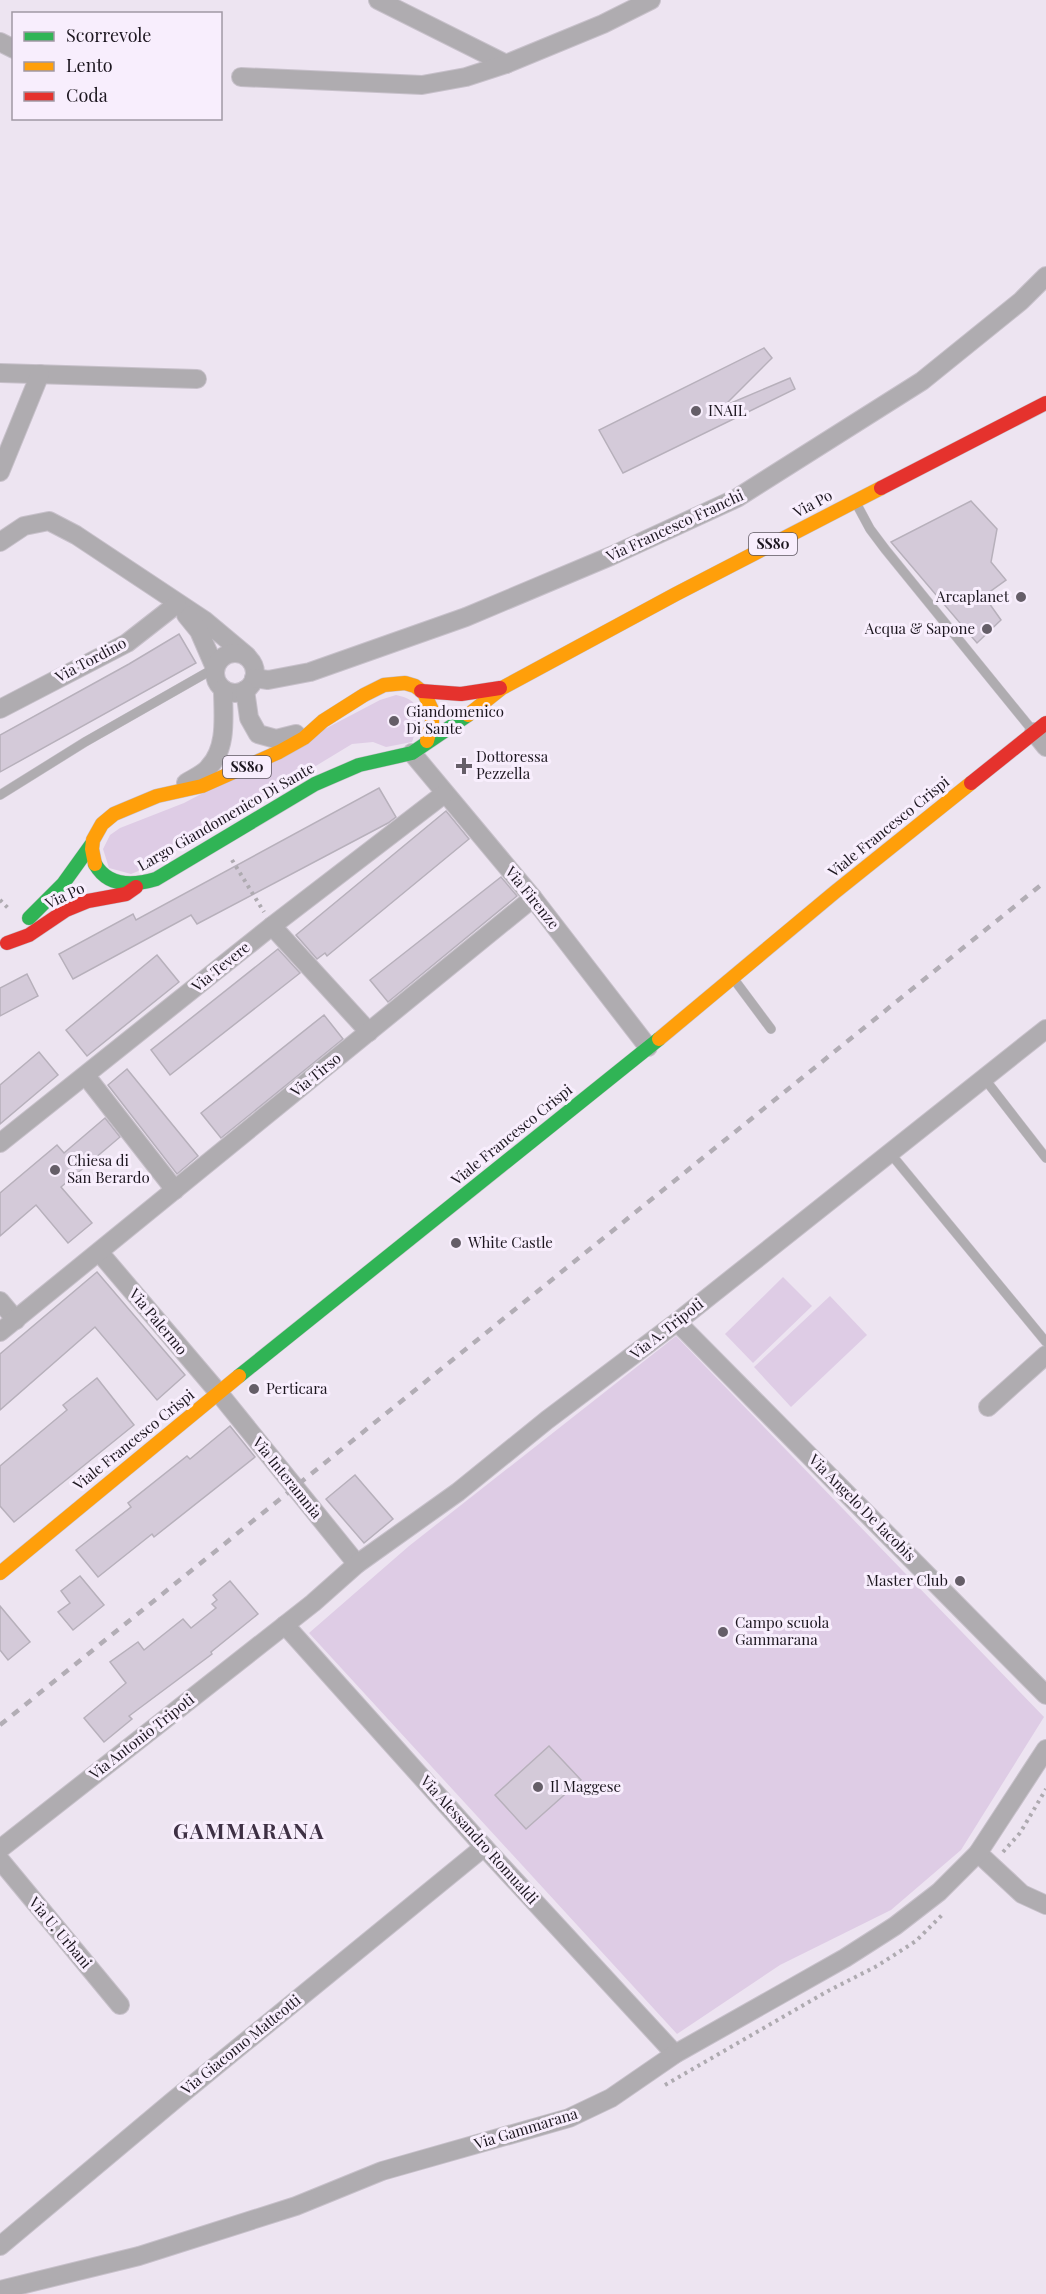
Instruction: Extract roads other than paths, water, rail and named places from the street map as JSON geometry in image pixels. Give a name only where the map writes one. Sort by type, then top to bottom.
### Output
[{"type":"main road","name":"Via Po","points":[[428,741],[470,714],[502,688],[855,501],[1046,403]]},
{"type":"main road","name":"Largo Giandomenico Di Sante","points":[[421,691],[402,683],[383,685],[315,727],[302,740],[244,768],[190,790],[173,791],[119,811],[99,827],[91,845],[96,868],[109,880],[119,882],[140,885],[156,879],[315,784],[359,765],[412,753],[428,741]]},
{"type":"main road","name":"Via Po","points":[[421,691],[459,696],[502,688]]},
{"type":"main road","points":[[421,691],[428,698],[433,716],[428,741]]},
{"type":"main road","name":"Viale Francesco Crispi","points":[[0,1573],[218,1392],[648,1047],[835,892],[1040,727]]},
{"type":"main road","name":"Via Po","points":[[3,945],[22,924],[53,898],[82,862],[91,845]]},
{"type":"main road","name":"Via Po","points":[[3,945],[29,935],[66,910],[88,901],[126,894],[140,885]]},
{"type":"street","points":[[378,0],[506,64]]},
{"type":"street","points":[[242,77],[422,85],[466,76],[506,64],[603,24],[651,0]]},
{"type":"street","name":"Via Francesco Franchi","points":[[250,684],[310,672],[466,617],[611,556],[737,498],[922,381],[1021,301],[1046,276]]},
{"type":"street","points":[[0,373],[197,379]]},
{"type":"street","points":[[0,471],[40,374]]},
{"type":"street","points":[[0,542],[24,526],[49,521],[76,536],[204,620],[247,656],[254,665],[250,684],[249,718],[258,734],[276,739],[315,727]]},
{"type":"street","points":[[177,604],[199,631],[215,668]]},
{"type":"street","name":"Via Tordino","points":[[0,709],[127,643],[177,604]]},
{"type":"street","points":[[247,656],[234,652],[217,662],[215,680],[222,689],[234,693],[250,684]]},
{"type":"street","points":[[173,791],[209,767],[219,750],[222,733],[222,689]]},
{"type":"street","points":[[1040,727],[1046,747]]},
{"type":"street","name":"Via Firenze","points":[[412,753],[533,898],[648,1047]]},
{"type":"street","name":"Via Tevere","points":[[0,1143],[272,926],[444,794]]},
{"type":"street","name":"Via Tirso","points":[[0,1332],[533,898]]},
{"type":"street","points":[[272,926],[369,1032]]},
{"type":"street","name":"Via A. Tripoti","points":[[285,1625],[357,1564],[458,1491],[547,1420],[677,1322],[1046,1029]]},
{"type":"street","points":[[86,1076],[175,1190]]},
{"type":"street","name":"Via Palermo","points":[[99,1252],[218,1392]]},
{"type":"street","points":[[0,1301],[16,1320]]},
{"type":"street","name":"Via Angelo De Iacobis","points":[[677,1322],[1046,1695]]},
{"type":"street","points":[[987,1407],[1046,1355]]},
{"type":"street","name":"Via Interamnia","points":[[218,1392],[357,1564]]},
{"type":"street","name":"Via Alessandro Romualdi","points":[[285,1625],[484,1847],[675,2054]]},
{"type":"street","name":"Via Antonio Tripoti","points":[[0,1849],[285,1625]]},
{"type":"street","name":"Via Gammarana","points":[[0,2290],[139,2256],[296,2206],[382,2171],[568,2118],[611,2098],[675,2054],[845,1958],[896,1926],[985,1859],[1046,1749]]},
{"type":"street","name":"Via Giacomo Matteotti","points":[[0,2246],[173,2101],[484,1847]]},
{"type":"street","points":[[985,1859],[1022,1894],[1046,1905]]},
{"type":"street","name":"Via U. Urbani","points":[[0,1860],[120,2005]]},
{"type":"lane","points":[[855,501],[870,529],[885,549],[1040,727]]},
{"type":"lane","points":[[0,795],[85,742],[215,668]]},
{"type":"lane","points":[[732,978],[771,1029]]},
{"type":"lane","points":[[984,1078],[1046,1158]]},
{"type":"lane","points":[[890,1153],[1046,1342]]},
{"type":"railway","points":[[0,1725],[1046,881]]},
{"type":"place","name":"INAIL","points":[[696,411]]},
{"type":"place","name":"Arcaplanet","points":[[1021,597]]},
{"type":"place","name":"Acqua & Sapone","points":[[987,629]]},
{"type":"place","name":"Giandomenico Di Sante","points":[[394,721]]},
{"type":"place","name":"Dottoressa Pezzella","points":[[464,766]]},
{"type":"place","name":"Chiesa di San Berardo","points":[[55,1170]]},
{"type":"place","name":"White Castle","points":[[456,1243]]},
{"type":"place","name":"Perticara","points":[[254,1389]]},
{"type":"place","name":"Master Club","points":[[960,1581]]},
{"type":"place","name":"Campo scuola Gammarana","points":[[723,1632]]},
{"type":"place","name":"Il Maggese","points":[[538,1787]]},
{"type":"district","name":"GAMMARANA","points":[[249,1832]]}]
